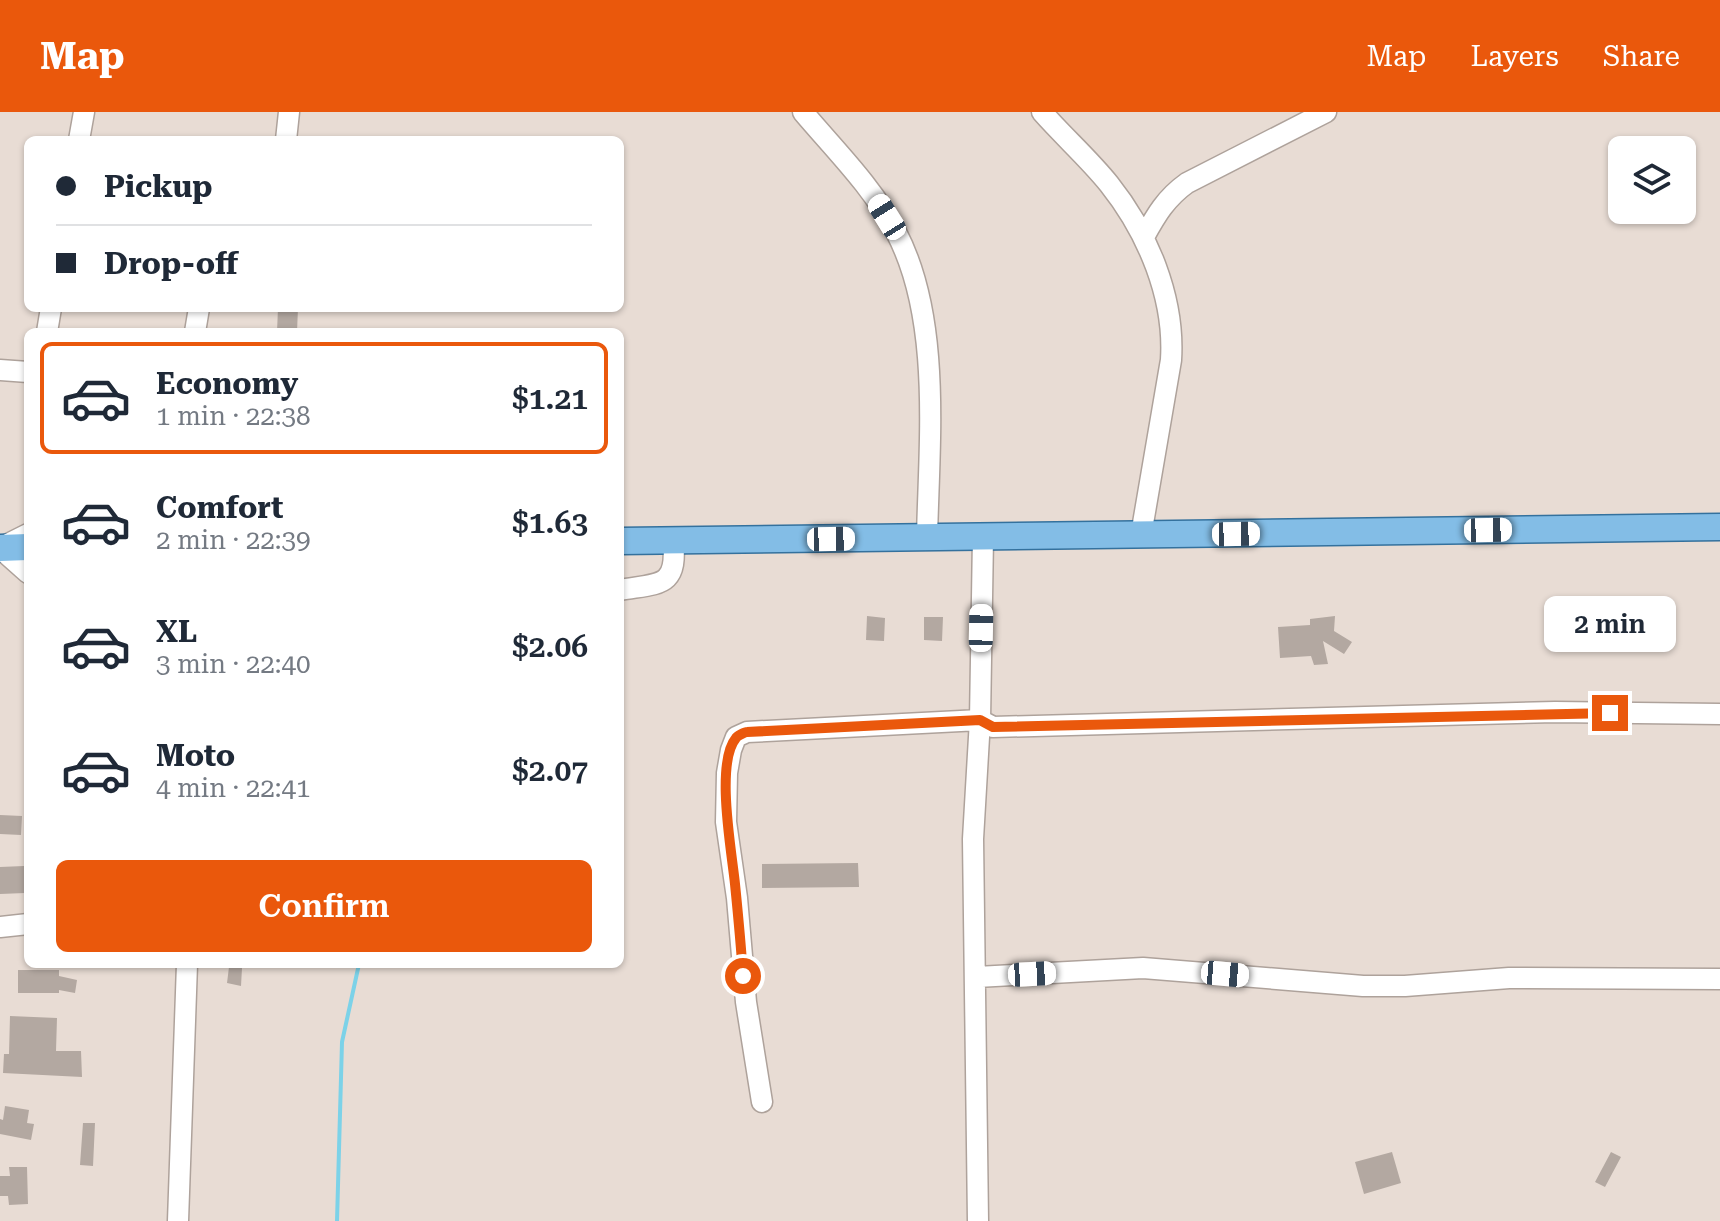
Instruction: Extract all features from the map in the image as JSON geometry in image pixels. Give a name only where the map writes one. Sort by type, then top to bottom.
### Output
[{"type":"main road","points":[[624,541],[1720,527]]},
{"type":"main road","points":[[0,548],[24,547]]},
{"type":"street","points":[[80,136],[84,112]]},
{"type":"street","points":[[286,136],[289,112]]},
{"type":"street","points":[[803,112],[878,202],[912,267],[919,292],[932,404],[927,538]]},
{"type":"street","points":[[1042,112],[1110,185],[1144,237],[1167,304],[1173,334],[1171,360],[1141,535]]},
{"type":"street","points":[[1144,237],[1171,194],[1187,183],[1326,112]]},
{"type":"street","points":[[0,370],[24,372]]},
{"type":"street","points":[[24,536],[0,548],[24,569]]},
{"type":"street","points":[[978,1221],[973,839],[980,720],[983,537]]},
{"type":"street","points":[[624,589],[667,579],[673,572],[673,540]]},
{"type":"street","points":[[762,1102],[746,1002],[726,822],[731,750],[736,737],[747,732],[980,720],[993,727],[1555,712],[1720,714]]},
{"type":"street","points":[[0,927],[24,924]]},
{"type":"street","points":[[178,1221],[187,968]]},
{"type":"street","points":[[977,977],[1143,968],[1363,986],[1509,978],[1720,979]]},
{"type":"building","points":[[278,312],[298,312],[297,328],[277,328]]},
{"type":"building","points":[[867,616],[885,618],[884,641],[866,640]]},
{"type":"building","points":[[1335,616],[1334,631],[1352,642],[1344,654],[1323,641],[1328,664],[1314,665],[1311,656],[1280,658],[1278,627],[1310,625],[1310,619]]},
{"type":"building","points":[[924,617],[943,617],[942,641],[924,640]]},
{"type":"building","points":[[0,815],[22,816],[21,835],[0,834]]},
{"type":"building","points":[[858,863],[859,887],[762,888],[762,864]]},
{"type":"building","points":[[24,866],[24,893],[0,894],[0,867]]},
{"type":"building","points":[[229,968],[242,968],[241,986],[227,983]]},
{"type":"building","points":[[18,970],[59,970],[59,976],[77,980],[75,993],[59,990],[59,993],[18,993]]},
{"type":"building","points":[[10,1016],[57,1018],[56,1051],[81,1051],[82,1077],[3,1073],[4,1054],[9,1054]]},
{"type":"building","points":[[5,1106],[29,1110],[27,1123],[34,1124],[31,1140],[0,1134],[0,1119],[3,1120]]},
{"type":"building","points":[[83,1123],[95,1123],[93,1166],[80,1165]]},
{"type":"building","points":[[1392,1152],[1401,1183],[1364,1194],[1355,1162]]},
{"type":"building","points":[[1611,1152],[1621,1157],[1605,1187],[1595,1182]]},
{"type":"building","points":[[9,1167],[27,1167],[28,1204],[9,1205],[8,1196],[0,1196],[0,1176],[10,1176]]},
{"type":"waterway","points":[[337,1221],[342,1042],[358,968]]},
{"type":"route","points":[[743,976],[726,822],[731,750],[736,737],[747,732],[980,720],[993,727],[1610,713]]}]
